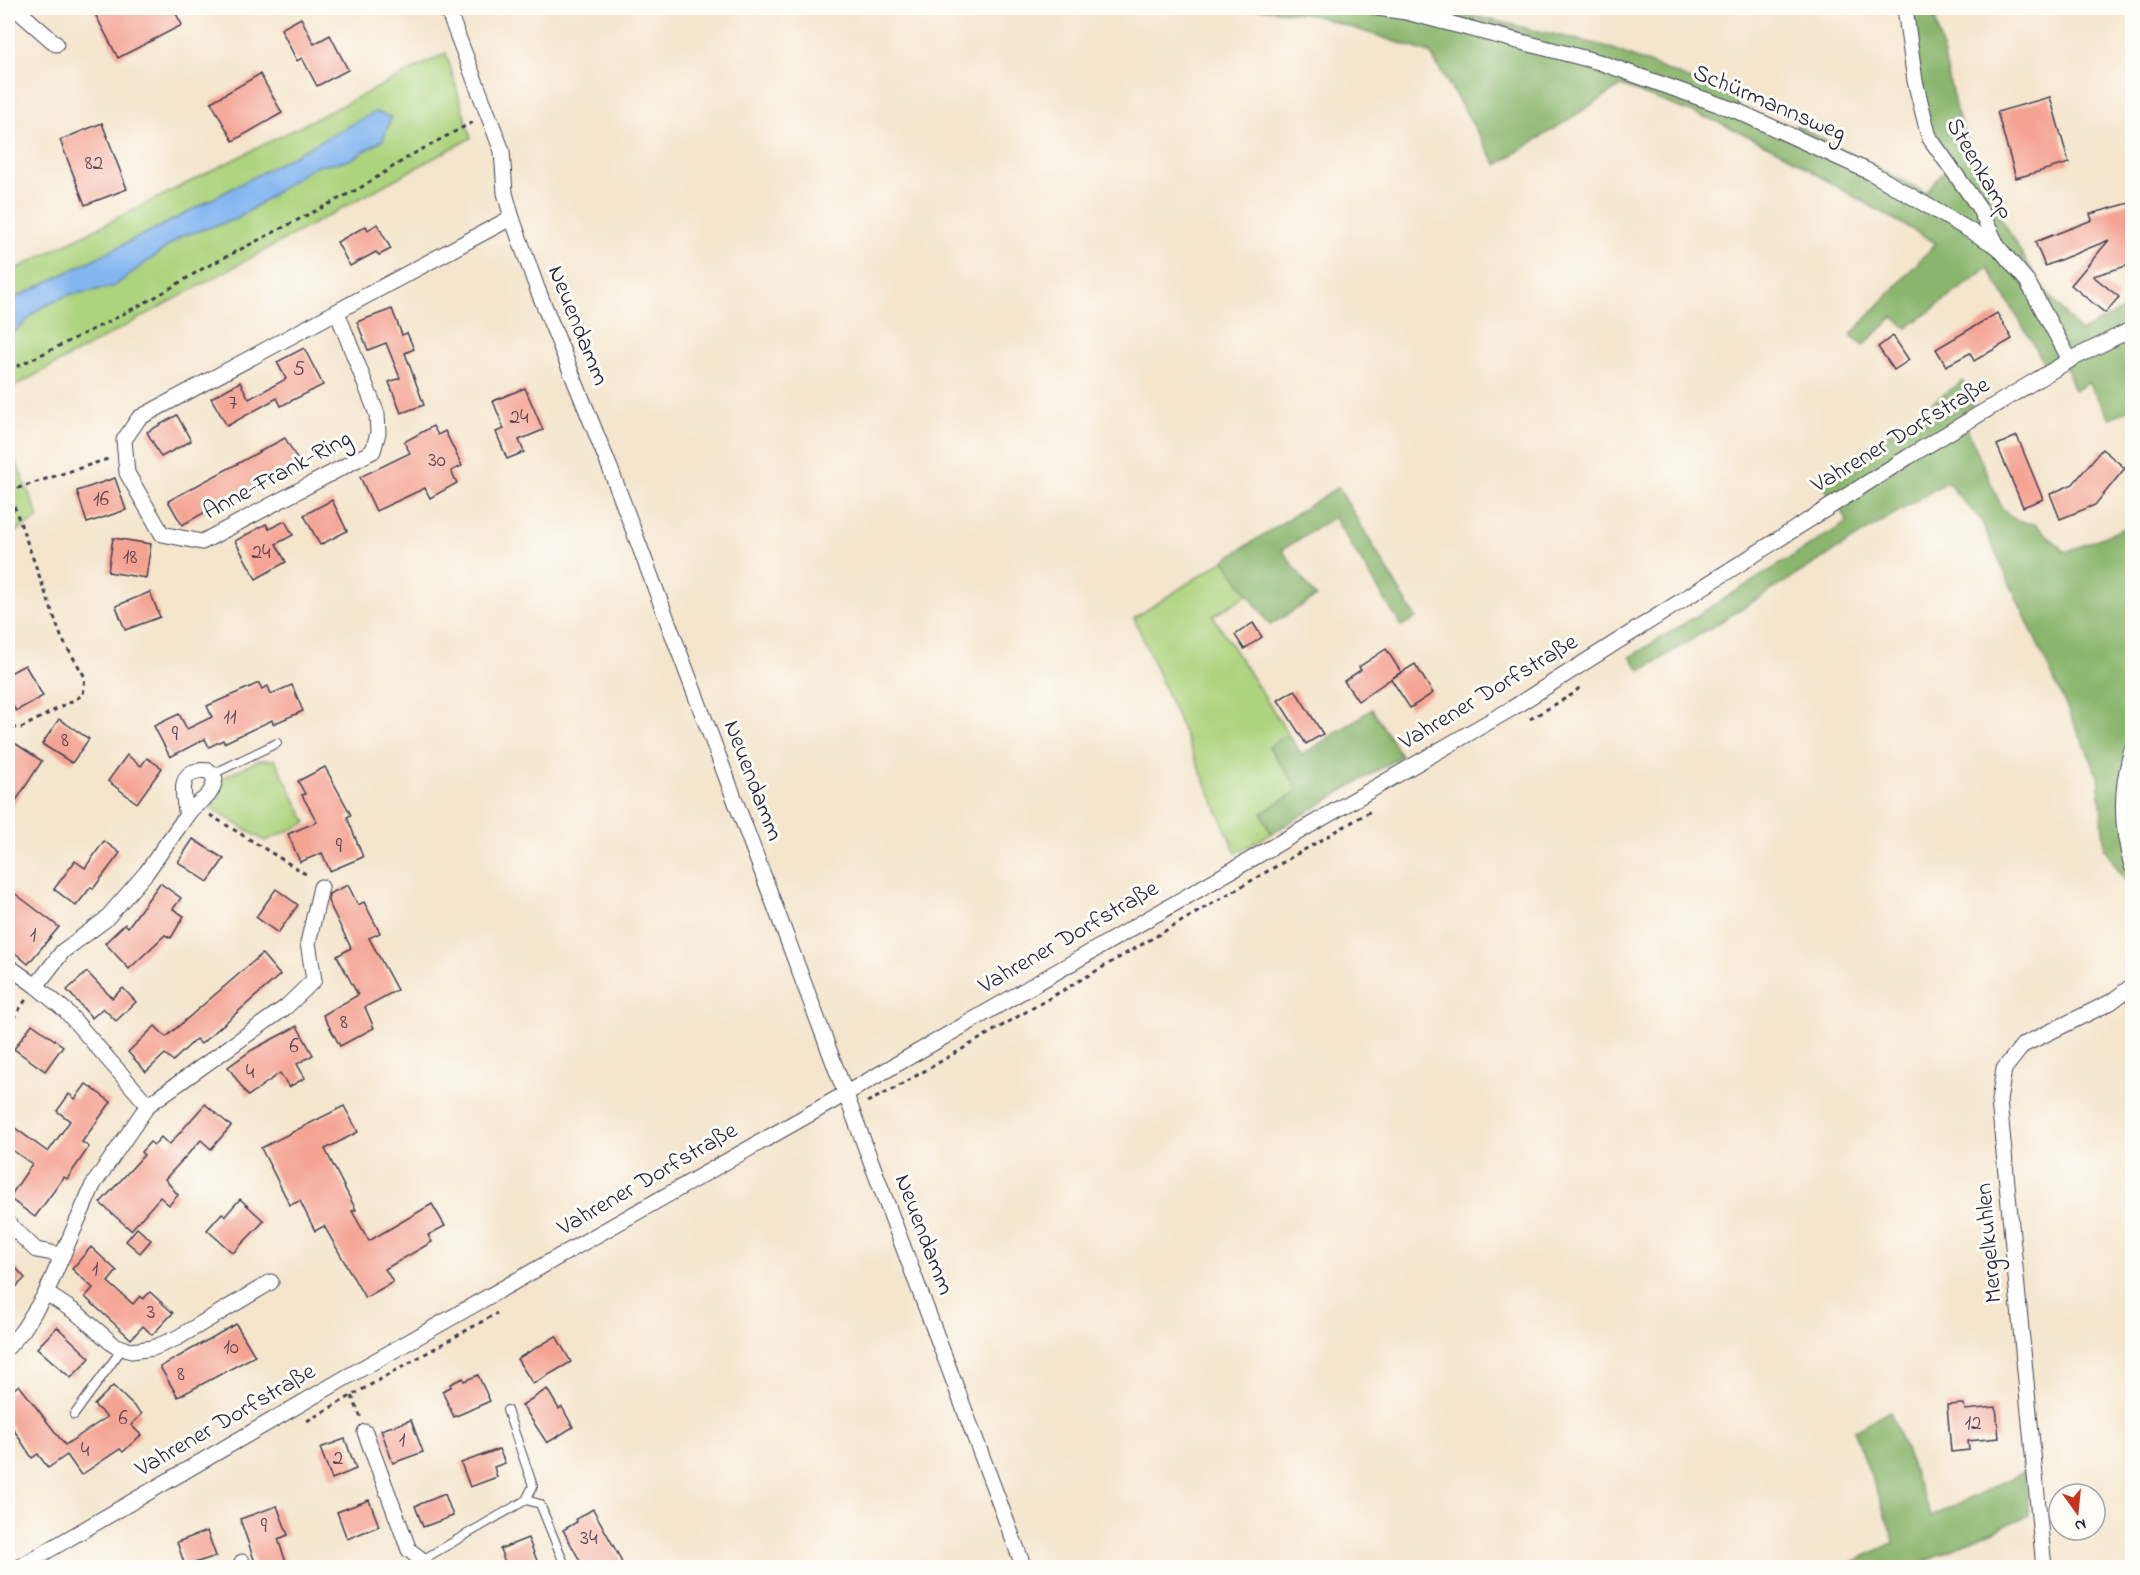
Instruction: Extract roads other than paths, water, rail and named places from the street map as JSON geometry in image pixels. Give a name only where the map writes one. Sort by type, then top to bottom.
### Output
[{"type":"street","points":[[15,8],[56,44]]},
{"type":"street","name":"Neuendamm","points":[[447,8],[502,151],[505,193],[537,288],[610,468],[1024,1568]]},
{"type":"street","name":"Schürmannsweg","points":[[1377,8],[1406,12],[1599,62],[1737,111],[1870,172],[1998,247],[2027,281],[2070,360]]},
{"type":"street","name":"Steenkamp","points":[[1905,8],[1915,81],[1929,137],[1978,206],[1998,247]]},
{"type":"street","points":[[337,312],[512,218]]},
{"type":"street","name":"Anne-Frank-Ring","points":[[337,312],[377,414],[378,433],[373,451],[202,542],[162,534],[127,473],[124,440],[140,418],[337,312]]},
{"type":"street","name":"Vahrener Dorfstraße","points":[[17,1568],[345,1378],[845,1094],[1510,709],[1842,497],[2070,360],[2133,329]]},
{"type":"street","points":[[2133,750],[2127,766],[2122,809],[2133,866]]},
{"type":"street","points":[[36,986],[63,951],[105,920],[146,873],[191,810],[208,798],[215,779],[208,771],[198,769],[189,773],[185,779],[182,790],[191,810]]},
{"type":"street","points":[[8,1347],[23,1330],[46,1293],[93,1185],[148,1105],[286,1007],[314,980],[309,943],[321,887]]},
{"type":"street","points":[[8,966],[66,1011],[148,1105]]},
{"type":"street","name":"Mergelkuhlen","points":[[2044,1568],[1999,1101],[2004,1069],[2023,1045],[2111,1002],[2133,986]]},
{"type":"street","points":[[8,1223],[36,1250],[63,1255]]},
{"type":"street","points":[[46,1293],[78,1314],[114,1345],[131,1351],[153,1348],[177,1338],[271,1282]]},
{"type":"street","points":[[365,1431],[409,1550],[422,1564]]},
{"type":"street","points":[[8,1556],[17,1568]]},
{"type":"lane","points":[[213,774],[277,743]]},
{"type":"lane","points":[[74,1415],[122,1349]]},
{"type":"lane","points":[[422,1564],[526,1500],[533,1486],[507,1410]]},
{"type":"lane","points":[[526,1500],[540,1504],[566,1568]]},
{"type":"water","points":[[375,112],[391,117],[383,140],[350,160],[313,167],[237,219],[182,236],[113,287],[68,295],[39,309],[12,334],[8,333],[8,300],[171,221]]}]
